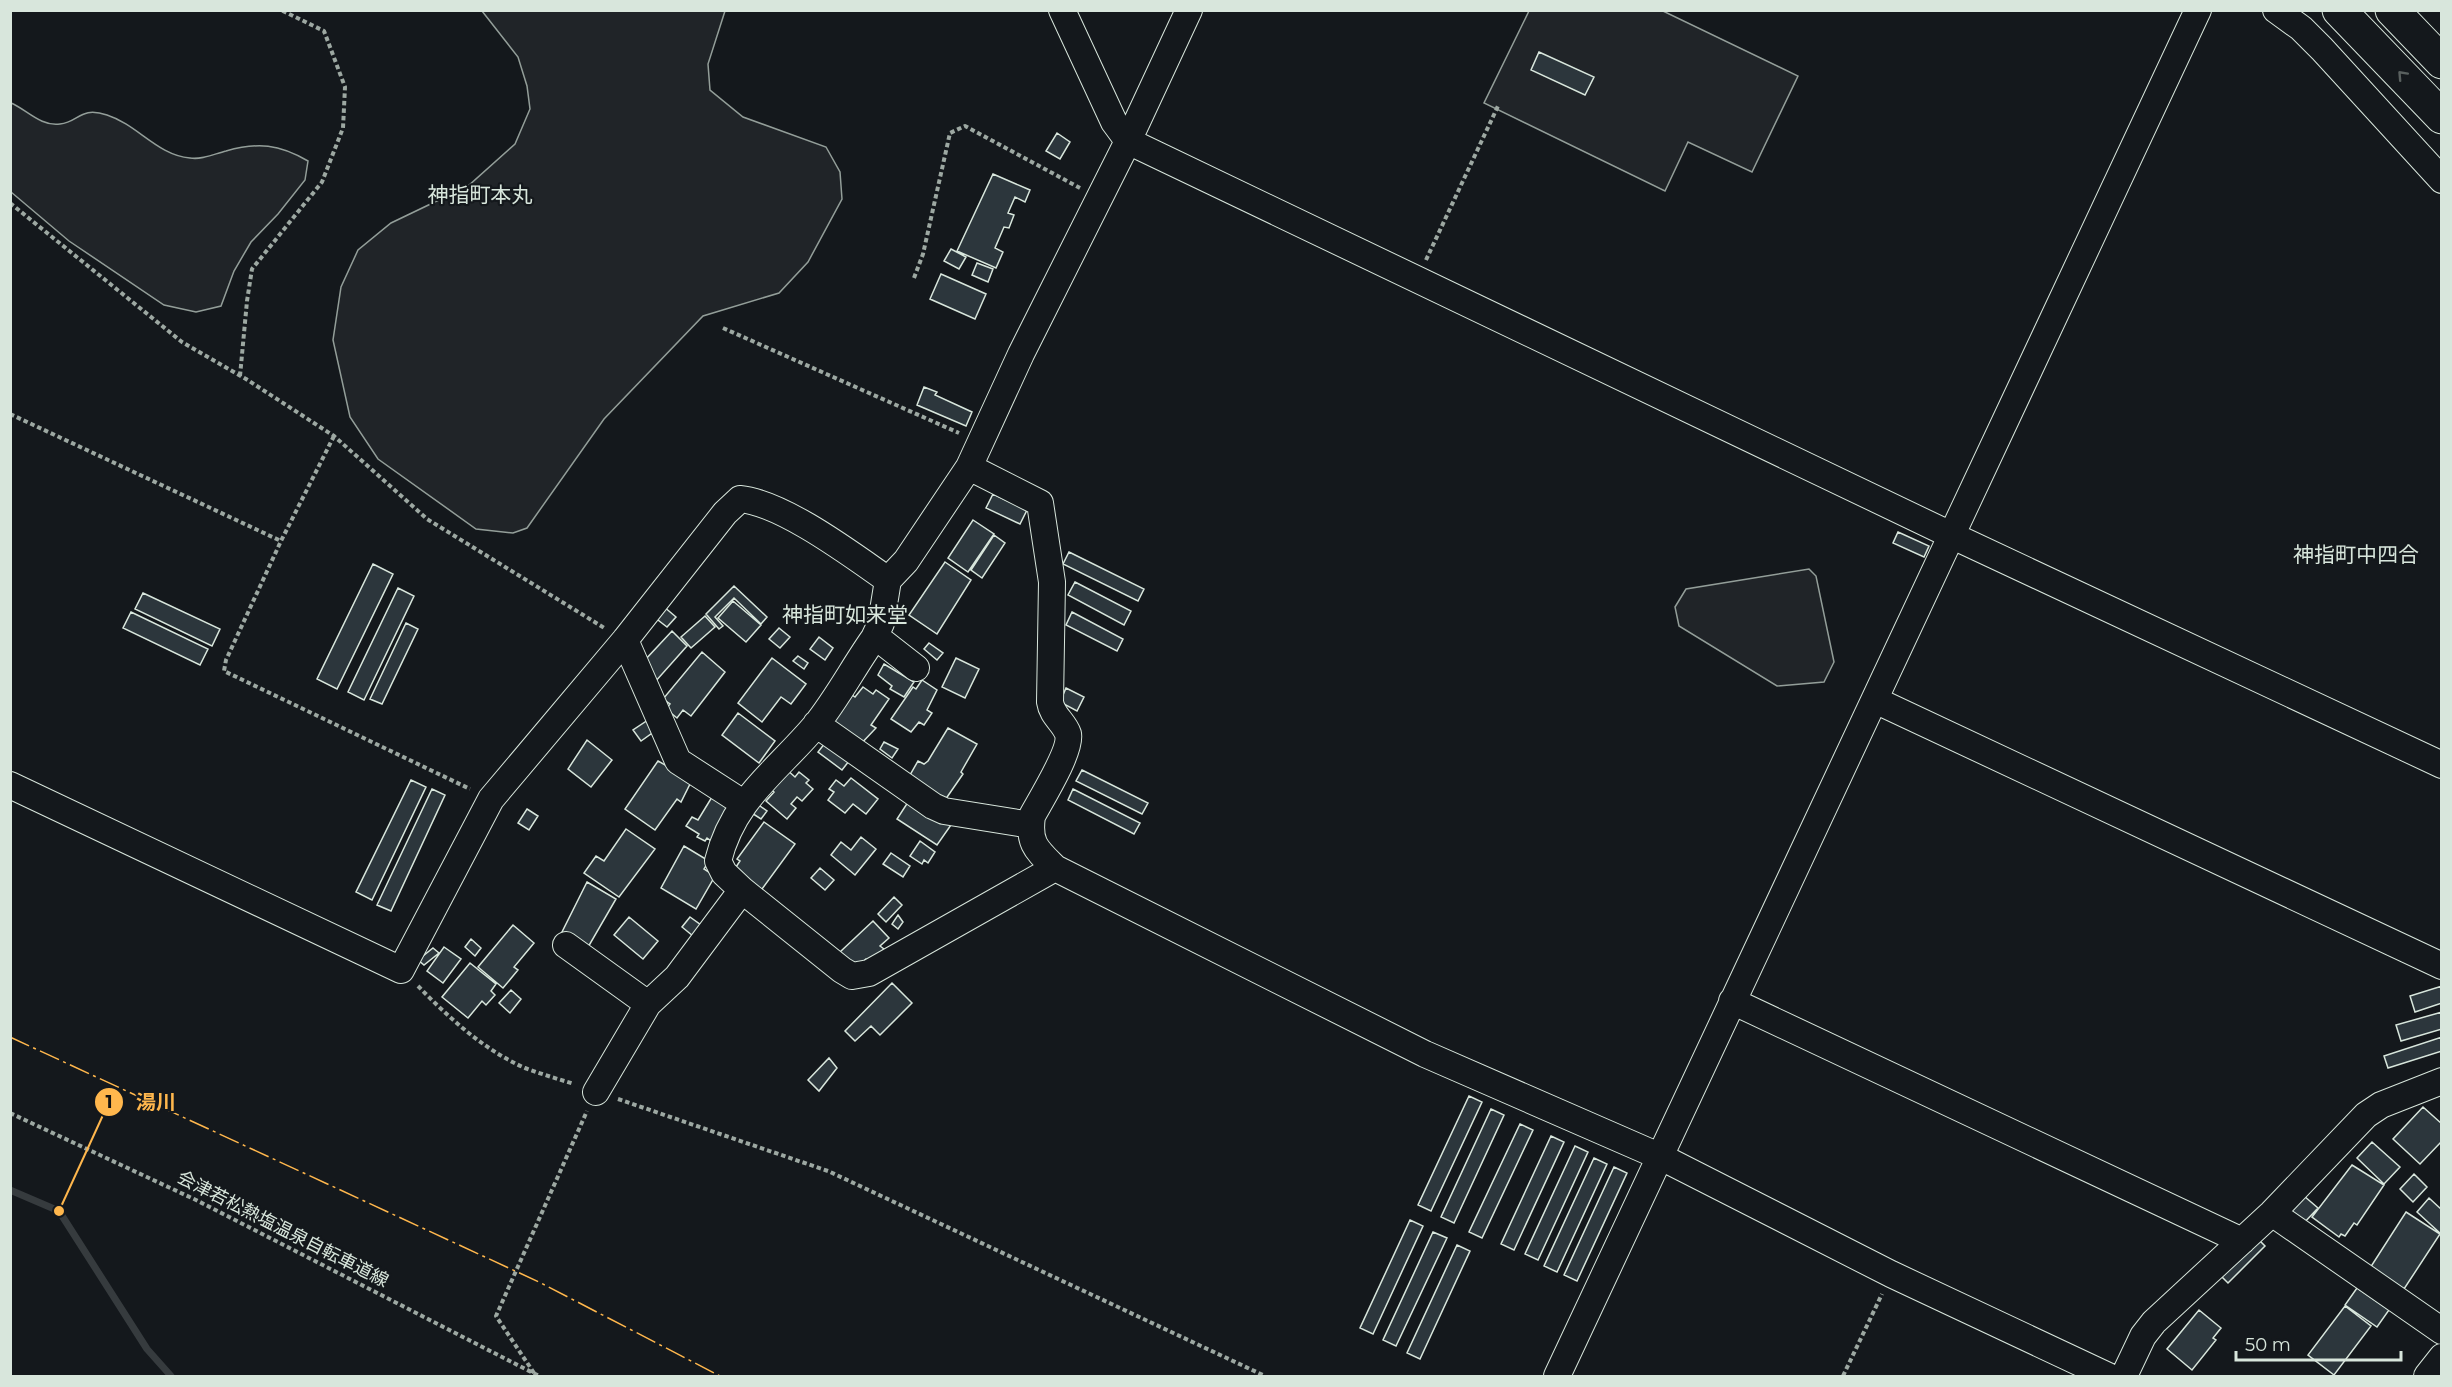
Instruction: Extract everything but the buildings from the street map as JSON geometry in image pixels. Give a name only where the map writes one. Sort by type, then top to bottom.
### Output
[{"type":"highway","points":[[2339,10],[2442,117]]},
{"type":"highway","points":[[2392,10],[2442,62]]},
{"type":"street","points":[[1062,10],[1114,122],[1128,141],[1953,536],[2442,765]]},
{"type":"street","points":[[1055,868],[869,973],[852,976],[742,890],[724,873],[718,861],[721,848],[743,803],[816,724],[875,636],[881,623],[888,580],[906,561],[969,467],[979,442],[1128,141],[1189,10]]},
{"type":"street","points":[[1557,1377],[2198,10]]},
{"type":"street","points":[[2276,10],[2301,28],[2322,49],[2442,180]]},
{"type":"street","points":[[969,467],[1040,503],[1052,582],[1051,712],[1068,734],[1067,748],[1032,816],[1031,825],[1034,847],[1055,868],[1425,1054],[1661,1157],[1891,1274],[2108,1377]]},
{"type":"street","points":[[10,785],[401,970],[491,799],[625,640],[725,513],[740,499],[758,502],[798,522],[888,580]]},
{"type":"street","points":[[875,636],[916,668]]},
{"type":"street","points":[[625,640],[678,761],[743,803]]},
{"type":"street","points":[[1875,700],[2442,966]]},
{"type":"street","points":[[816,724],[933,806],[944,811],[1031,825]]},
{"type":"street","points":[[596,1092],[648,1004],[677,977],[742,890]]},
{"type":"street","points":[[566,945],[648,1004]]},
{"type":"street","points":[[1732,1001],[2241,1241]]},
{"type":"street","points":[[2124,1377],[2143,1336],[2154,1322],[2272,1214],[2366,1115],[2381,1105],[2442,1081]]},
{"type":"street","points":[[2272,1214],[2442,1331]]},
{"type":"street","points":[[2427,1377],[2442,1357]]},
{"type":"path","points":[[240,376],[252,269],[322,182],[343,128],[345,87],[324,31],[281,10]]},
{"type":"path","points":[[1417,280],[1498,106]]},
{"type":"path","points":[[914,278],[923,254],[950,133],[965,126],[1100,198]]},
{"type":"path","points":[[10,203],[150,318],[183,342],[334,436],[427,519],[625,640]]},
{"type":"path","points":[[723,328],[979,442]]},
{"type":"path","points":[[10,414],[281,541]]},
{"type":"path","points":[[334,436],[281,541],[226,660],[224,671],[491,799]]},
{"type":"path","points":[[401,970],[439,1008],[492,1049],[525,1068],[828,1171],[1264,1377]]},
{"type":"path","points":[[537,1376],[496,1316],[596,1092]]},
{"type":"path","name":"会津若松熱塩温泉自転車道線","points":[[10,1113],[196,1200],[537,1376]]},
{"type":"path","points":[[1843,1377],[1891,1274]]},
{"type":"shaded area","points":[[482,11],[725,11],[708,64],[710,90],[743,117],[826,147],[840,172],[842,199],[808,262],[779,293],[703,316],[604,419],[527,528],[513,533],[476,529],[378,459],[350,417],[333,340],[341,287],[358,250],[391,223],[468,186],[515,144],[530,109],[527,86],[518,57]]},
{"type":"shaded area","points":[[1529,11],[1663,11],[1798,76],[1752,172],[1688,142],[1665,191],[1484,103]]},
{"type":"shaded area","points":[[11,103],[46,123],[53,124],[66,123],[91,112],[107,115],[157,146],[178,156],[204,157],[248,146],[278,148],[308,161],[305,180],[278,214],[251,242],[234,271],[221,306],[196,312],[164,305],[69,241],[11,192]]},
{"type":"shaded area","points":[[1809,569],[1816,576],[1834,662],[1824,682],[1777,686],[1679,626],[1675,607],[1686,589]]},
{"type":"waterway","points":[[10,1190],[59,1211],[147,1349],[171,1376]]},
{"type":"power","points":[[10,1037],[539,1282],[720,1376]]},
{"type":"place","name":"湯川","points":[[59,1211]]},
{"type":"district","name":"神指町本丸","points":[[480,195]]},
{"type":"district","name":"神指町中四合","points":[[2356,555]]},
{"type":"district","name":"神指町如来堂","points":[[845,615]]}]
